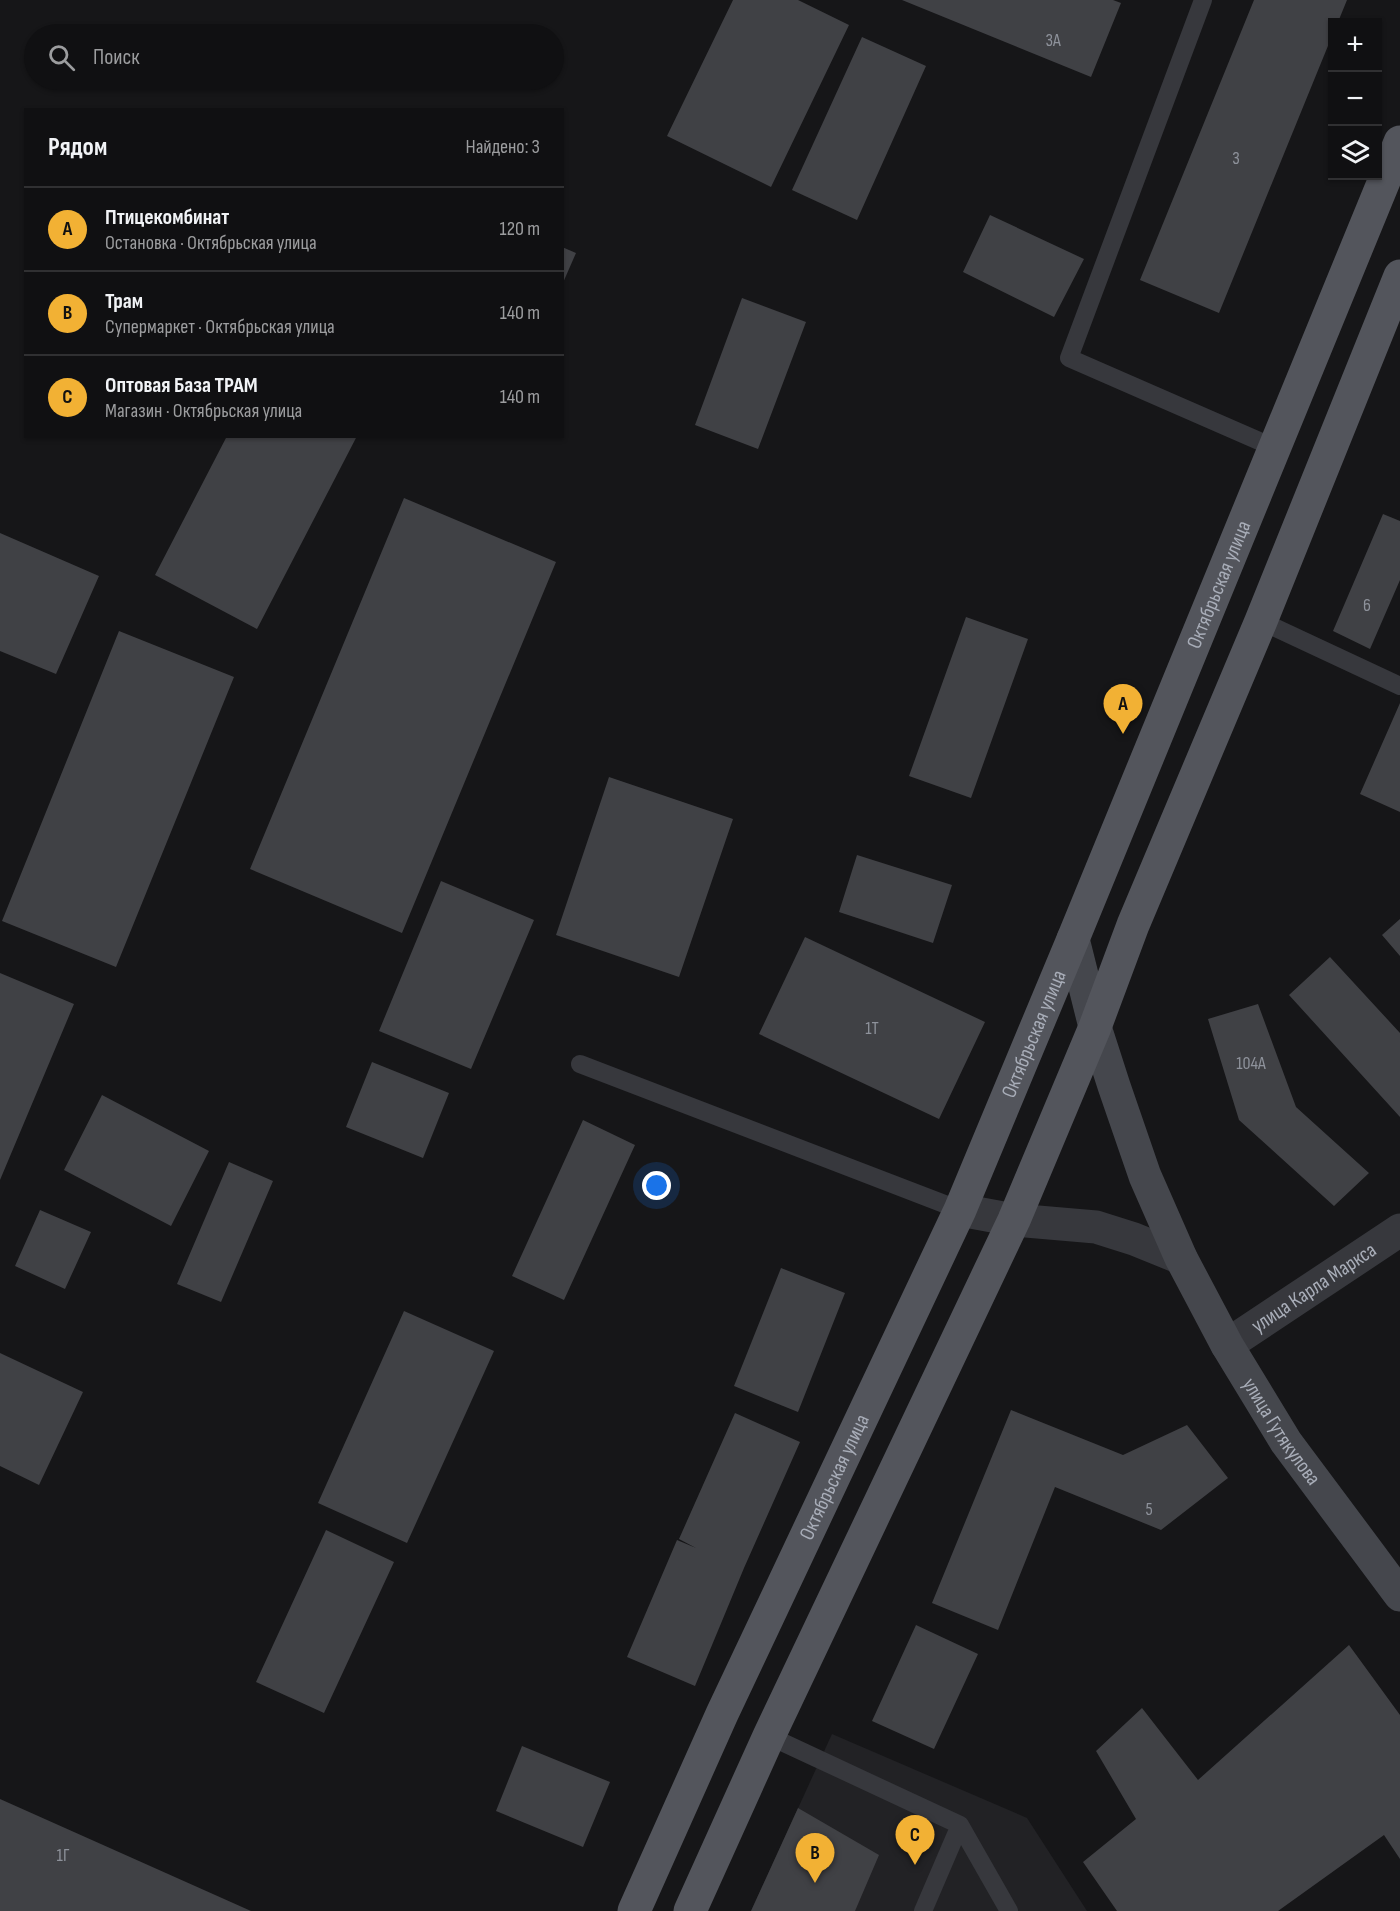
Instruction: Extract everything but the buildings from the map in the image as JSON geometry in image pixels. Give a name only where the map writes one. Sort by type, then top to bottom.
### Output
[{"type":"main road","name":"Октябрьская улица","points":[[634,1911],[722,1714],[960,1210],[1074,939],[1400,142]]},
{"type":"main road","points":[[690,1911],[769,1736],[1014,1220],[1095,1027],[1133,925],[1261,621],[1400,276]]},
{"type":"main road","name":"улица Гутякулова","points":[[1074,939],[1095,1027],[1144,1176],[1181,1258],[1227,1345],[1286,1442],[1400,1595]]},
{"type":"street","points":[[960,1210],[1014,1220],[1096,1227],[1181,1258]]},
{"type":"street","name":"улица Карла Маркса","points":[[1227,1345],[1400,1230]]},
{"type":"lane","points":[[1203,0],[1069,358],[1275,448]]},
{"type":"lane","points":[[1261,621],[1400,686]]},
{"type":"lane","points":[[580,1064],[960,1210]]},
{"type":"lane","points":[[769,1736],[960,1825],[1009,1911]]},
{"type":"lane","points":[[923,1911],[960,1825]]},
{"type":"shaded area","points":[[832,1734],[1027,1818],[1087,1911],[751,1911]]},
{"type":"place","name":"Птицекомбинат","points":[[1123,734]]},
{"type":"place","name":"Оптовая База ТРАМ","points":[[915,1865]]},
{"type":"place","name":"Трам","points":[[815,1883]]}]
